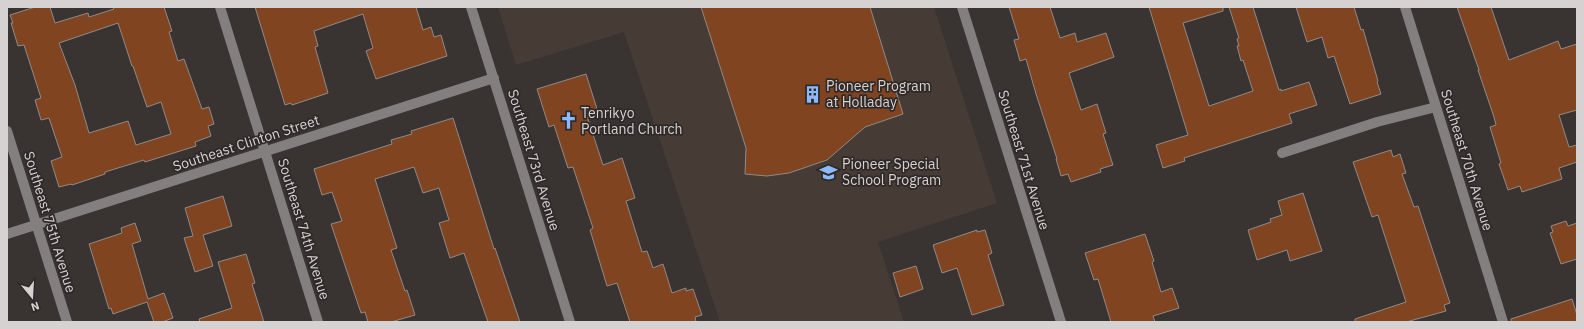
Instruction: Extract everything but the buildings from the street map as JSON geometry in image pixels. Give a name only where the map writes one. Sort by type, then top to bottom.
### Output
[{"type":"street","name":"Southeast 74th Avenue","points":[[220,7],[318,322]]},
{"type":"street","name":"Southeast 73rd Avenue","points":[[471,7],[570,322]]},
{"type":"street","name":"Southeast 71st Avenue","points":[[962,7],[1060,322]]},
{"type":"street","name":"Southeast 70th Avenue","points":[[1405,7],[1503,322]]},
{"type":"street","name":"Southeast Clinton Street","points":[[7,234],[494,78]]},
{"type":"street","points":[[1282,153],[1377,122],[1436,107]]},
{"type":"street","name":"Southeast 75th Avenue","points":[[7,131],[67,322]]},
{"type":"shaded area","name":"Pioneer Special School Program","points":[[498,7],[934,7],[997,203],[878,242],[904,322],[720,322],[624,32],[516,65]]},
{"type":"place","name":"Pioneer Program at Holladay","points":[[813,94]]},
{"type":"place","name":"Tenrikyo Portland Church","points":[[568,121]]},
{"type":"place","name":"Pioneer Special School Program","points":[[829,172]]}]
